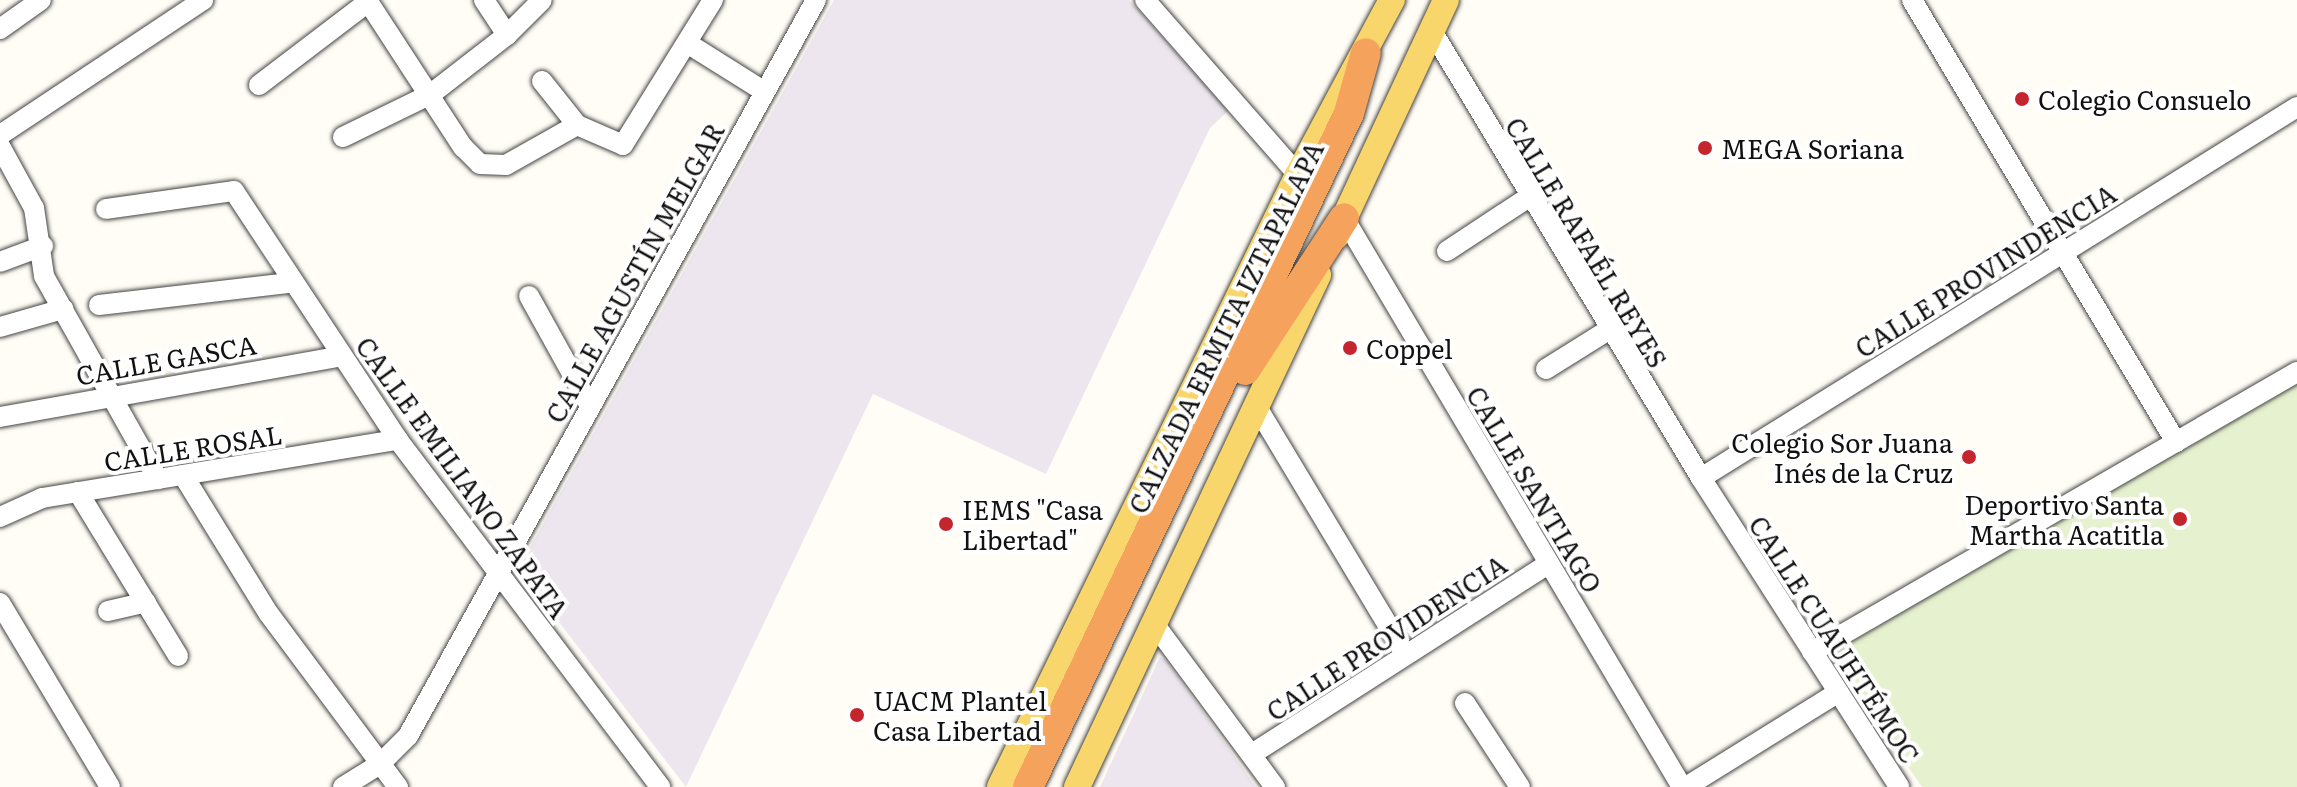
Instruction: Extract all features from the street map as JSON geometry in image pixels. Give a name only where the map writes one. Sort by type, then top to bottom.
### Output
[{"type":"highway","points":[[1028,787],[1349,113],[1366,53]]},
{"type":"highway","points":[[1047,787],[1249,361],[1344,218]]},
{"type":"main road","name":"CALZADA ERMITA IZTAPALAPA","points":[[1000,787],[1298,175],[1392,0]]},
{"type":"main road","points":[[1077,787],[1258,409],[1446,0]]},
{"type":"street","points":[[0,29],[41,0]]},
{"type":"street","points":[[0,135],[203,0]]},
{"type":"street","points":[[484,0],[507,35]]},
{"type":"street","points":[[343,137],[431,94],[507,35],[542,0]]},
{"type":"street","points":[[542,81],[577,125],[623,145],[713,0]]},
{"type":"street","points":[[1145,0],[1298,175]]},
{"type":"street","points":[[1912,0],[2060,254],[2176,442]]},
{"type":"street","points":[[259,85],[367,1],[480,164],[506,165],[577,125]]},
{"type":"street","name":"CALLE AGUSTÍN MELGAR","points":[[343,787],[380,764],[408,736],[765,92],[810,3]]},
{"type":"street","name":"CALLE RAFAÉL REYES","points":[[1432,31],[1529,197],[1701,478]]},
{"type":"street","points":[[687,43],[765,92]]},
{"type":"street","name":"CALLE PROVINDENCIA","points":[[1701,478],[2297,107]]},
{"type":"street","points":[[3,157],[34,208],[43,246],[44,276],[158,479]]},
{"type":"street","name":"CALLE EMILIANO ZAPATA","points":[[106,209],[234,191],[290,283],[398,440],[660,787]]},
{"type":"street","points":[[1447,251],[1529,197]]},
{"type":"street","name":"CALLE SANTIAGO","points":[[1344,218],[1684,787]]},
{"type":"street","points":[[0,262],[43,246]]},
{"type":"street","points":[[99,305],[290,283]]},
{"type":"street","points":[[529,296],[590,406]]},
{"type":"street","points":[[0,327],[63,309]]},
{"type":"street","points":[[1546,369],[1610,329]]},
{"type":"street","name":"CALLE GASCA","points":[[0,417],[110,393],[341,356]]},
{"type":"street","points":[[1812,652],[2297,372]]},
{"type":"street","points":[[1258,409],[1406,655]]},
{"type":"street","name":"CALLE ROSAL","points":[[0,517],[42,498],[398,440]]},
{"type":"street","points":[[183,475],[269,614],[398,787]]},
{"type":"street","name":"CALLE CUAUHTÉMOC","points":[[1701,478],[1899,787]]},
{"type":"street","points":[[78,492],[178,656]]},
{"type":"street","name":"CALLE PROVIDENCIA","points":[[1252,754],[1549,563]]},
{"type":"street","points":[[108,611],[146,602]]},
{"type":"street","points":[[0,603],[110,787]]},
{"type":"street","points":[[1155,625],[1275,787]]},
{"type":"street","points":[[1684,787],[1837,693]]},
{"type":"street","points":[[1465,703],[1520,787]]},
{"type":"shaded area","points":[[834,0],[1129,0],[1228,111],[1210,128],[1046,474],[873,394],[686,787],[518,569]]},
{"type":"shaded area","points":[[1160,657],[1166,660],[1256,787],[1100,787]]},
{"type":"green space","name":"Deportivo Santa Martha Acatitla","points":[[2297,384],[2297,787],[1922,787],[1830,654]]},
{"type":"place","name":"Colegio Consuelo","points":[[2022,99]]},
{"type":"place","name":"MEGA Soriana","points":[[1705,148]]},
{"type":"place","name":"Coppel","points":[[1350,348]]},
{"type":"place","name":"Colegio Sor Juana Inés de la Cruz","points":[[1969,457]]},
{"type":"place","name":"Deportivo Santa Martha Acatitla","points":[[2180,519]]},
{"type":"place","name":"IEMS \"Casa Libertad\"","points":[[946,524]]},
{"type":"place","name":"UACM Plantel Casa Libertad","points":[[857,715]]}]
